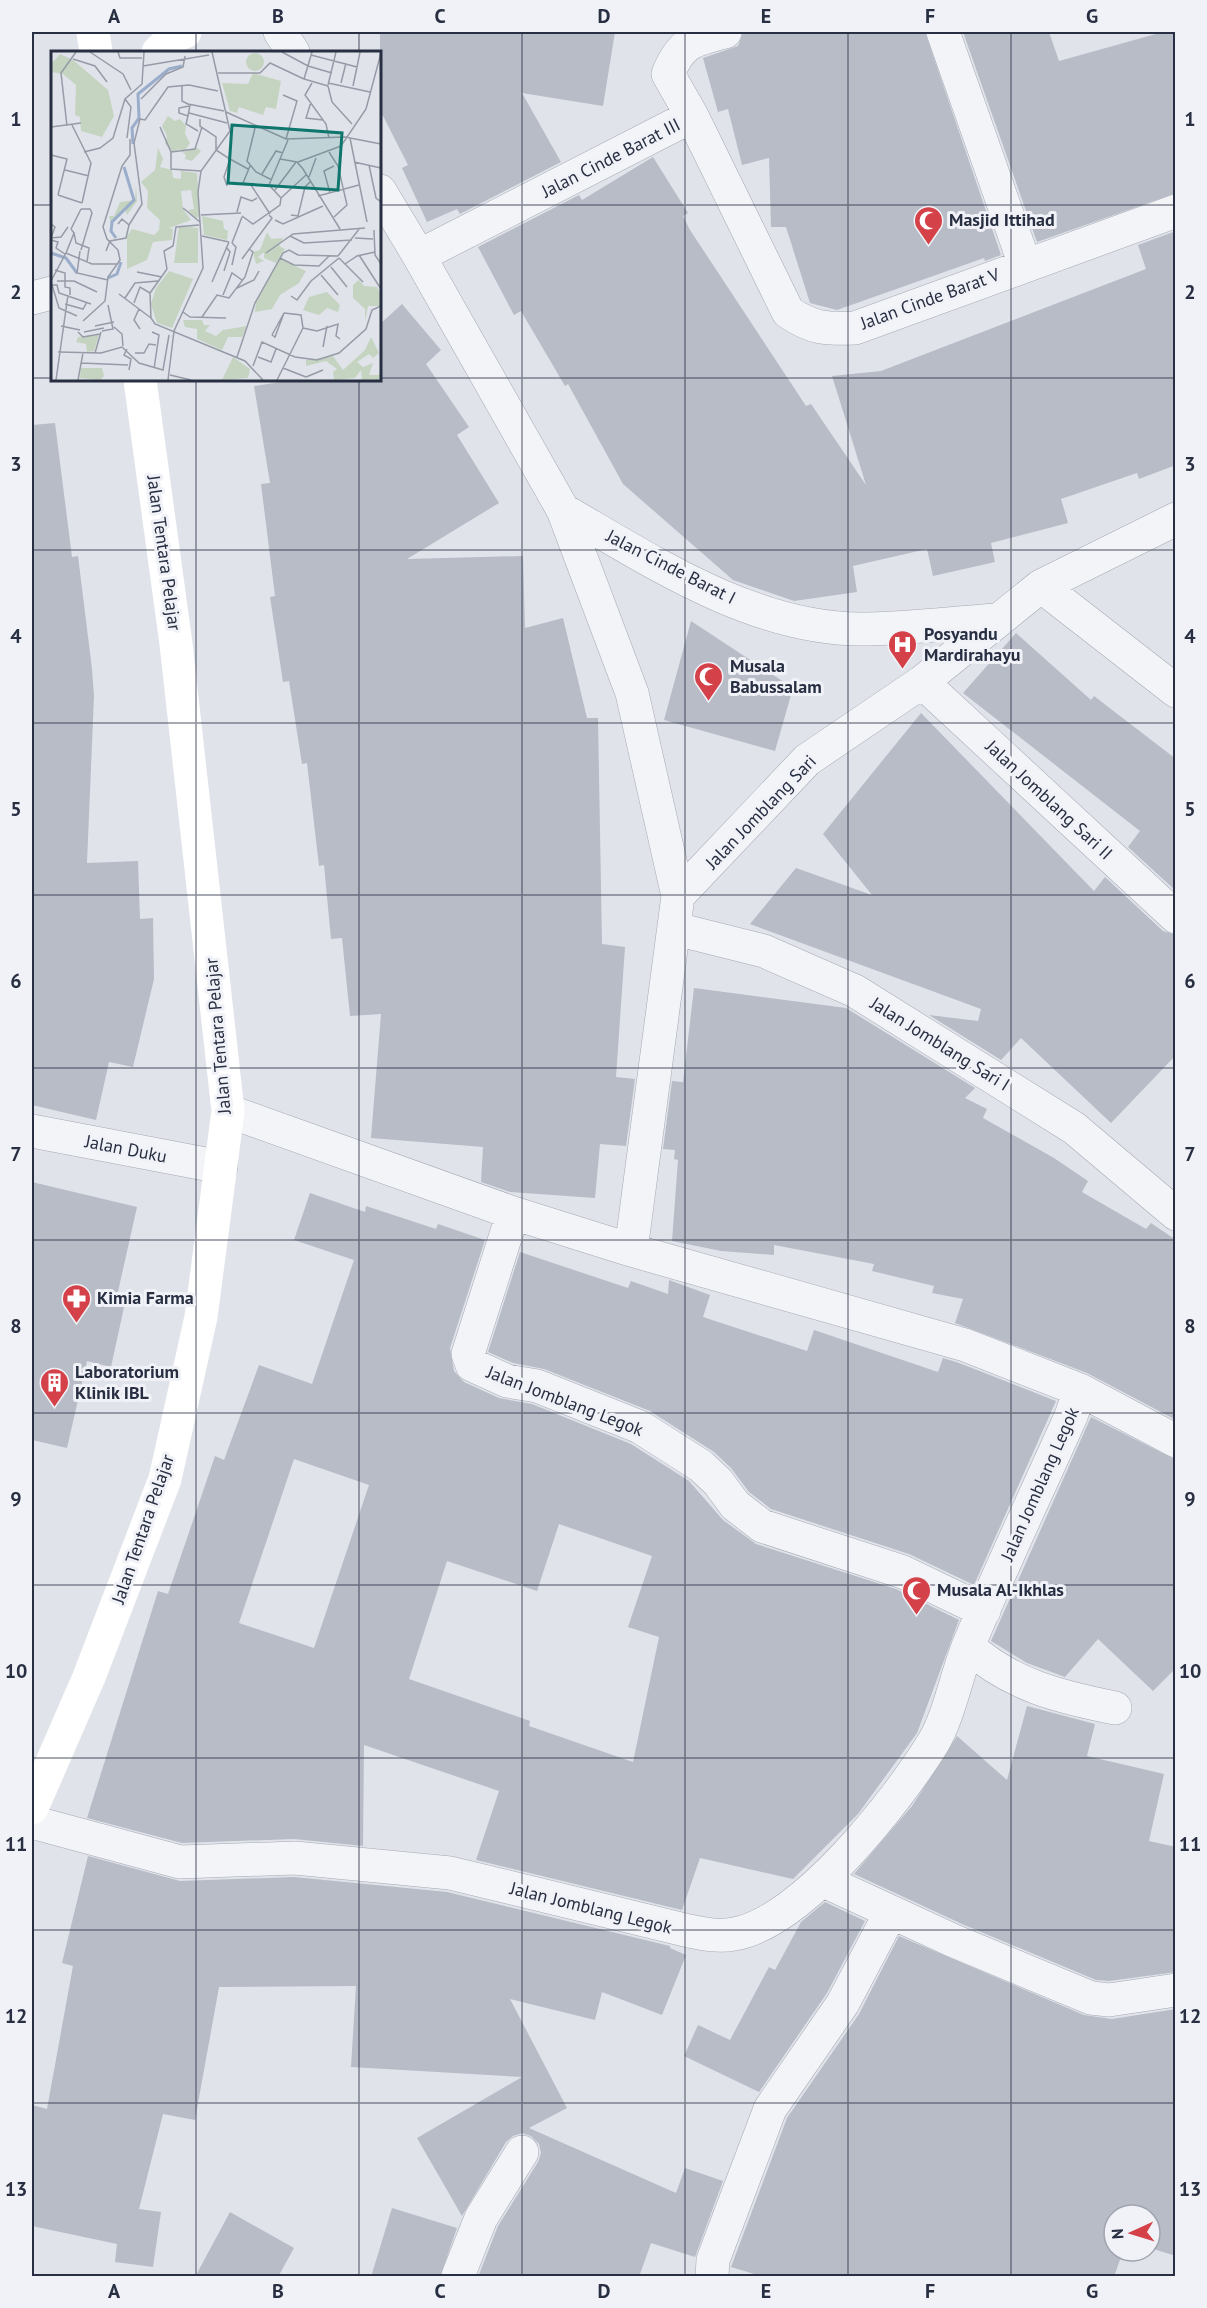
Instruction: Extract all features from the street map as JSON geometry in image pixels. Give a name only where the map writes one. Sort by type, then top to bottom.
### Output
[{"type":"main road","points":[[93,32],[96,51]]},
{"type":"main road","points":[[159,51],[175,36],[185,32]]},
{"type":"main road","name":"Jalan Tentara Pelajar","points":[[32,1808],[89,1677],[165,1479],[201,1317],[228,1111],[176,644],[140,381]]},
{"type":"street","points":[[280,32],[292,51]]},
{"type":"street","name":"Jalan Cinde Barat III","points":[[419,256],[692,116],[668,74],[675,56],[692,40],[725,32]]},
{"type":"street","points":[[943,32],[1025,265]]},
{"type":"street","name":"Jalan Cinde Barat V","points":[[692,116],[788,312],[806,324],[826,329],[855,328],[1176,211]]},
{"type":"street","name":"Jalan Cinde Barat I","points":[[381,194],[419,256],[563,510],[632,693],[678,896]]},
{"type":"street","points":[[32,298],[51,292]]},
{"type":"street","name":"Jalan Cinde Barat I","points":[[563,510],[641,556],[732,600],[796,621],[859,629],[996,620]]},
{"type":"street","name":"Jalan Jomblang Sari","points":[[678,896],[807,760],[922,682],[1041,586],[1176,519]]},
{"type":"street","points":[[1041,586],[1176,691]]},
{"type":"street","name":"Jalan Jomblang Sari II","points":[[922,682],[1176,917]]},
{"type":"street","points":[[631,1250],[676,929],[678,896]]},
{"type":"street","name":"Jalan Jomblang Sari I","points":[[676,929],[764,951],[855,991],[1074,1128],[1176,1214]]},
{"type":"street","name":"Jalan Jomblang Legok","points":[[228,1111],[513,1213],[631,1250],[965,1345],[1080,1390],[1176,1442]]},
{"type":"street","name":"Jalan Duku","points":[[32,1131],[221,1167]]},
{"type":"street","name":"Jalan Jomblang Legok","points":[[513,1213],[468,1354],[472,1365],[507,1381],[537,1386],[640,1426],[701,1466],[718,1482],[735,1505],[762,1526],[903,1572],[984,1611]]},
{"type":"street","name":"Jalan Jomblang Legok","points":[[32,1822],[180,1862],[296,1858],[450,1873],[713,1936],[735,1934],[774,1918],[822,1880],[858,1843],[934,1741],[968,1646],[1071,1416],[1080,1390]]},
{"type":"street","points":[[968,1646],[988,1665],[1051,1695],[1115,1708]]},
{"type":"street","points":[[822,1880],[954,1941],[1100,2000],[1176,1990]]},
{"type":"street","points":[[712,2277],[713,2259],[770,2109],[843,2003],[891,1912]]},
{"type":"street","points":[[458,2277],[481,2218],[522,2152]]},
{"type":"building","points":[[380,32],[615,32],[603,106],[522,93],[561,162],[460,214],[457,209],[427,222],[402,168],[408,165],[381,112]]},
{"type":"building","points":[[743,32],[925,32],[1001,255],[985,261],[984,258],[837,310],[810,303],[786,227],[771,227],[769,158],[742,165],[728,109],[718,112],[703,58],[738,46]]},
{"type":"building","points":[[963,32],[1049,32],[1059,61],[1163,32],[1176,32],[1176,193],[1037,242]]},
{"type":"building","points":[[653,157],[688,213],[683,216],[690,230],[806,406],[811,404],[866,485],[832,376],[881,371],[1146,269],[1138,245],[1176,231],[1176,465],[1139,479],[1137,473],[1061,499],[1068,523],[991,543],[995,562],[933,576],[927,549],[853,566],[857,592],[794,601],[733,580],[623,484],[568,384],[565,386],[521,311],[514,315],[478,247],[579,195],[582,200]]},
{"type":"building","points":[[402,304],[441,350],[426,364],[469,427],[457,435],[499,503],[407,559],[523,556],[525,628],[563,618],[587,718],[598,718],[602,944],[625,947],[616,1077],[635,1079],[626,1146],[600,1144],[595,1198],[510,1192],[481,1182],[483,1147],[371,1138],[381,1014],[350,1016],[342,938],[331,939],[324,865],[319,866],[307,763],[302,764],[289,681],[283,682],[270,597],[275,596],[261,484],[270,483],[254,386],[288,381],[381,381],[381,323]]},
{"type":"building","points":[[55,423],[72,557],[78,556],[94,696],[87,863],[138,861],[140,919],[153,918],[154,979],[133,1067],[109,1062],[96,1120],[32,1105],[32,425]]},
{"type":"building","points":[[691,621],[793,688],[775,751],[664,720]]},
{"type":"building","points":[[1016,633],[1091,700],[1094,696],[1176,759],[1176,891],[1128,847],[1140,831],[963,693]]},
{"type":"building","points":[[921,713],[1094,891],[1105,877],[1163,931],[1176,935],[1176,1055],[1111,1123],[1021,1038],[1001,1060],[929,1015],[978,1021],[981,1009],[750,924],[796,868],[872,895],[823,834]]},
{"type":"building","points":[[694,988],[846,1008],[975,1088],[965,1098],[987,1109],[983,1118],[1054,1158],[1088,1181],[1082,1192],[1146,1229],[1151,1223],[1176,1240],[1176,1420],[1087,1373],[955,1323],[963,1299],[932,1293],[934,1286],[872,1271],[874,1264],[774,1245],[774,1255],[721,1251],[672,1241],[678,1160],[674,1159],[675,1150],[663,1149],[672,1081],[683,1082]]},
{"type":"building","points":[[32,1182],[137,1207],[117,1296],[126,1298],[111,1367],[87,1361],[67,1448],[32,1440]]},
{"type":"building","points":[[310,1193],[365,1212],[366,1206],[436,1229],[438,1224],[485,1240],[450,1348],[454,1371],[464,1382],[499,1398],[532,1404],[631,1444],[689,1481],[723,1520],[756,1544],[896,1589],[959,1620],[917,1733],[858,1814],[793,1879],[700,1858],[682,1910],[476,1860],[499,1791],[364,1745],[363,1846],[294,1839],[182,1843],[87,1818],[158,1591],[168,1594],[215,1456],[224,1460],[259,1365],[312,1384],[354,1260],[294,1240]],"holes":[[[294,1459],[369,1485],[314,1648],[239,1623]],[[559,1524],[652,1556],[628,1627],[659,1637],[633,1762],[529,1726],[530,1721],[409,1679],[447,1561],[537,1591]]]},
{"type":"building","points":[[520,1252],[628,1288],[631,1281],[668,1294],[669,1280],[710,1295],[703,1317],[807,1351],[814,1330],[938,1372],[943,1358],[1056,1401],[974,1585],[909,1554],[771,1509],[749,1492],[731,1468],[714,1452],[650,1411],[544,1369],[513,1363],[488,1352]]},
{"type":"building","points":[[1091,1417],[1176,1460],[1176,1668],[1153,1691],[1098,1639],[1065,1677],[1027,1663],[991,1641]]},
{"type":"building","points":[[1027,1706],[1095,1724],[1087,1756],[1164,1774],[1149,1841],[1176,1847],[1176,1972],[1109,1981],[1096,1980],[962,1924],[854,1874],[912,1806],[957,1736],[1007,1780]]},
{"type":"building","points":[[88,1856],[180,1881],[294,1877],[447,1892],[670,1946],[686,1955],[662,2015],[602,1992],[595,2020],[510,1999],[567,2108],[529,2128],[676,2193],[685,2168],[723,2181],[695,2257],[651,2243],[639,2277],[478,2277],[498,2226],[538,2162],[541,2153],[539,2144],[531,2136],[522,2133],[506,2142],[462,2216],[417,2138],[522,2077],[351,2067],[356,1986],[219,1987],[195,2120],[163,2114],[139,2209],[161,2212],[153,2267],[115,2262],[117,2244],[32,2226],[32,2105],[47,2109],[73,1966],[62,1963]]},
{"type":"building","points":[[825,1902],[865,1921],[827,1993],[759,2092],[684,2056],[698,2025],[730,2040],[769,1967],[775,1970],[801,1922]]},
{"type":"building","points":[[899,1936],[1084,2015],[1112,2019],[1176,2009],[1176,2256],[1162,2252],[1162,2203],[1102,2203],[1102,2263],[1119,2263],[1114,2277],[764,2277],[731,2267],[787,2118],[859,2014]]},
{"type":"building","points":[[392,2208],[457,2228],[440,2277],[371,2277]]},
{"type":"building","points":[[230,2212],[294,2248],[278,2277],[195,2277]]},
{"type":"place","name":"Masjid Ittihad","points":[[928,246]]},
{"type":"place","name":"Posyandu Mardirahayu","points":[[903,670]]},
{"type":"place","name":"Musala Babussalam","points":[[709,702]]},
{"type":"place","name":"Kimia Farma","points":[[76,1324]]},
{"type":"place","name":"Laboratorium Klinik IBL","points":[[54,1408]]},
{"type":"place","name":"Musala Al-Ikhlas","points":[[916,1616]]}]
